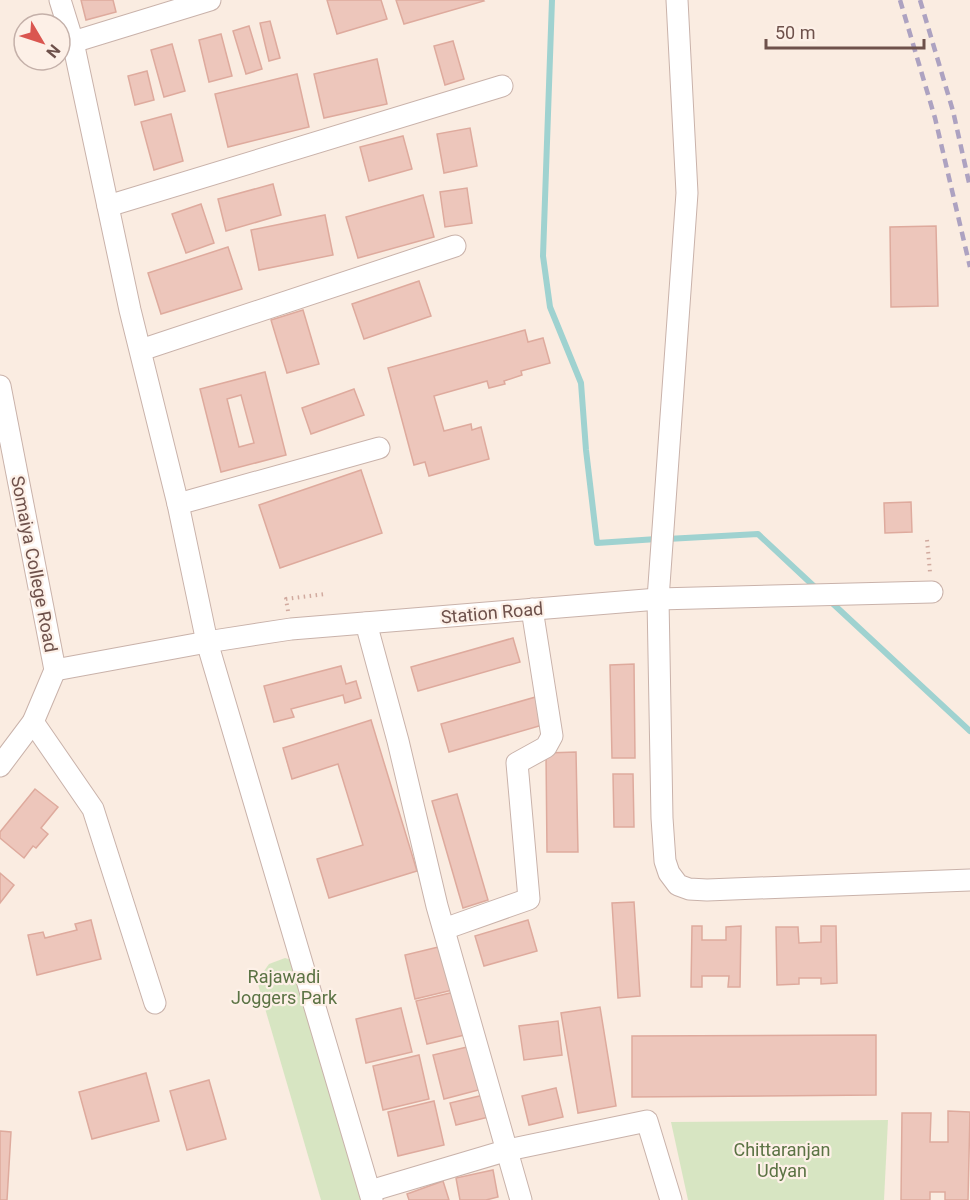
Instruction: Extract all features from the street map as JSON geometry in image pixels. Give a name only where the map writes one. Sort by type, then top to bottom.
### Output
[{"type":"street","points":[[60,0],[73,42],[130,310],[178,504],[207,642],[371,1196],[508,1150],[647,1121],[671,1200]]},
{"type":"street","points":[[73,42],[210,0]]},
{"type":"street","points":[[677,0],[687,193],[658,599],[664,861],[678,885],[689,889],[970,880]]},
{"type":"street","points":[[108,206],[502,86]]},
{"type":"street","points":[[141,350],[454,246]]},
{"type":"street","name":"Somaiya College Road","points":[[0,386],[55,670]]},
{"type":"street","points":[[178,504],[380,448]]},
{"type":"street","name":"Station Road","points":[[55,670],[291,629],[658,599],[932,592]]},
{"type":"street","points":[[444,929],[528,899],[517,763],[546,747],[552,736],[532,609]]},
{"type":"street","points":[[366,623],[398,741],[444,929],[521,1200]]},
{"type":"street","points":[[0,766],[33,722],[55,670]]},
{"type":"street","points":[[33,722],[93,809],[155,1002]]},
{"type":"path","points":[[927,540],[932,592]]},
{"type":"path","points":[[286,599],[325,594]]},
{"type":"green space","name":"Rajawadi Joggers Park","points":[[285,958],[302,963],[370,1200],[321,1200],[257,981],[269,964]]},
{"type":"green space","name":"Chittaranjan Udyan","points":[[888,1120],[884,1200],[688,1200],[671,1122]]},
{"type":"building","points":[[81,0],[113,0],[116,12],[86,20]]},
{"type":"building","points":[[327,0],[381,0],[387,19],[337,34]]},
{"type":"building","points":[[396,0],[483,0],[484,1],[404,24]]},
{"type":"building","points":[[270,21],[280,58],[269,61],[260,23]]},
{"type":"building","points":[[249,26],[262,69],[246,74],[233,31]]},
{"type":"building","points":[[221,34],[232,76],[209,82],[199,40]]},
{"type":"building","points":[[453,41],[464,79],[445,85],[434,46]]},
{"type":"building","points":[[172,44],[185,91],[164,97],[151,50]]},
{"type":"building","points":[[377,59],[387,104],[324,118],[314,74]]},
{"type":"building","points":[[147,71],[154,100],[135,105],[128,76]]},
{"type":"building","points":[[297,74],[309,127],[228,147],[215,94]]},
{"type":"building","points":[[171,114],[183,161],[154,170],[141,122]]},
{"type":"building","points":[[470,128],[477,166],[444,173],[437,134]]},
{"type":"building","points":[[403,136],[412,169],[369,181],[360,147]]},
{"type":"building","points":[[273,184],[281,215],[226,231],[218,199]]},
{"type":"building","points":[[467,188],[472,223],[445,227],[440,192]]},
{"type":"building","points":[[423,195],[434,237],[358,258],[346,217]]},
{"type":"building","points":[[201,204],[214,243],[186,253],[172,214]]},
{"type":"building","points":[[325,215],[333,255],[259,270],[251,230]]},
{"type":"building","points":[[936,226],[938,306],[891,307],[890,227]]},
{"type":"building","points":[[228,247],[242,289],[161,314],[148,273]]},
{"type":"building","points":[[419,281],[431,316],[364,339],[352,304]]},
{"type":"building","points":[[303,310],[319,364],[287,373],[271,320]]},
{"type":"building","points":[[525,330],[528,342],[543,338],[550,363],[521,371],[522,375],[504,381],[505,384],[489,388],[487,381],[434,396],[444,431],[471,424],[472,430],[481,427],[489,459],[429,476],[425,462],[414,465],[388,368]]},
{"type":"building","points":[[265,372],[286,455],[221,472],[200,389]],"holes":[[[241,395],[254,443],[239,447],[227,399]]]},
{"type":"building","points":[[354,389],[364,415],[311,434],[302,408]]},
{"type":"building","points":[[361,470],[382,533],[280,568],[259,505]]},
{"type":"building","points":[[911,502],[912,532],[885,533],[884,503]]},
{"type":"building","points":[[513,638],[520,662],[418,691],[411,667]]},
{"type":"building","points":[[634,664],[635,758],[612,758],[610,665]]},
{"type":"building","points":[[341,666],[346,684],[356,681],[361,698],[345,703],[343,695],[291,709],[294,717],[274,722],[264,686]]},
{"type":"building","points":[[539,696],[546,724],[449,752],[441,724]]},
{"type":"building","points":[[371,720],[417,871],[329,898],[317,859],[363,845],[338,764],[292,779],[283,748]]},
{"type":"building","points":[[576,752],[578,852],[547,852],[546,753]]},
{"type":"building","points":[[613,774],[633,774],[634,827],[614,827]]},
{"type":"building","points":[[35,789],[58,807],[41,828],[48,834],[36,848],[33,846],[24,858],[0,838],[0,832]]},
{"type":"building","points":[[457,794],[488,900],[463,908],[432,801]]},
{"type":"building","points":[[0,873],[14,885],[0,903]]},
{"type":"building","points":[[634,902],[640,996],[618,998],[612,903]]},
{"type":"building","points":[[91,920],[101,959],[37,975],[28,935],[43,932],[45,938],[77,930],[75,924]]},
{"type":"building","points":[[528,920],[537,951],[484,966],[475,936]]},
{"type":"building","points":[[692,926],[702,926],[702,940],[726,940],[726,927],[741,926],[740,987],[728,987],[729,976],[702,976],[702,987],[691,987]]},
{"type":"building","points":[[821,926],[836,926],[837,983],[821,984],[821,978],[799,978],[799,984],[777,985],[776,927],[798,927],[799,943],[821,942]]},
{"type":"building","points":[[451,944],[461,988],[415,999],[405,955]]},
{"type":"building","points":[[463,990],[473,1033],[427,1044],[416,1001]]},
{"type":"building","points":[[600,1007],[616,1106],[578,1113],[561,1013]]},
{"type":"building","points":[[401,1008],[412,1052],[366,1063],[356,1019]]},
{"type":"building","points":[[558,1021],[562,1055],[524,1060],[519,1026]]},
{"type":"building","points":[[876,1035],[876,1095],[632,1097],[632,1036]]},
{"type":"building","points":[[480,1044],[490,1087],[444,1099],[433,1055]]},
{"type":"building","points":[[419,1055],[429,1099],[383,1110],[373,1066]]},
{"type":"building","points":[[146,1073],[159,1121],[92,1139],[79,1092]]},
{"type":"building","points":[[209,1080],[226,1139],[187,1150],[170,1091]]},
{"type":"building","points":[[556,1088],[563,1117],[529,1125],[522,1096]]},
{"type":"building","points":[[492,1093],[497,1115],[456,1125],[450,1103]]},
{"type":"building","points":[[434,1101],[444,1145],[398,1156],[388,1112]]},
{"type":"building","points":[[948,1111],[970,1112],[968,1200],[945,1200],[945,1192],[930,1192],[930,1200],[901,1200],[902,1113],[931,1113],[930,1142],[948,1142]]},
{"type":"building","points":[[0,1131],[11,1132],[7,1200],[0,1200]]},
{"type":"building","points":[[493,1170],[498,1197],[486,1200],[460,1200],[456,1178]]},
{"type":"building","points":[[443,1181],[449,1200],[409,1200],[407,1194]]},
{"type":"waterway","points":[[552,0],[543,256],[550,307],[581,383],[597,543],[657,539]]},
{"type":"waterway","points":[[667,539],[758,534],[818,590]]},
{"type":"waterway","points":[[830,601],[970,731]]},
{"type":"railway","points":[[900,0],[935,118],[970,267]]},
{"type":"railway","points":[[920,0],[953,111],[970,187]]}]
